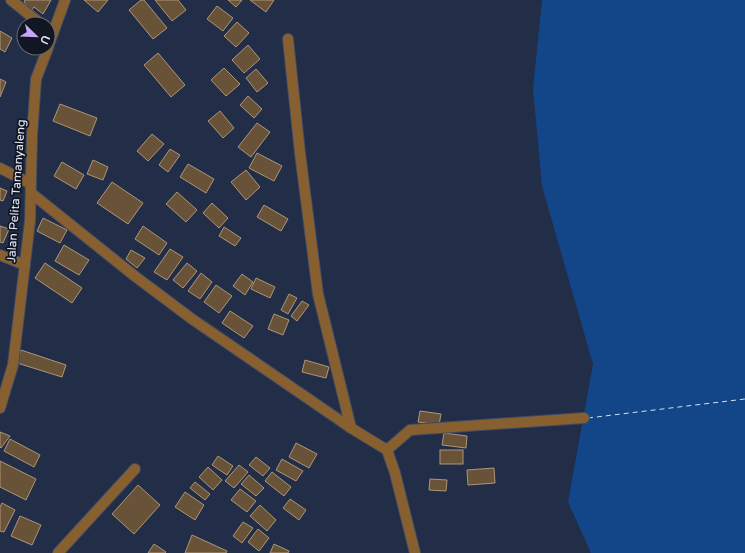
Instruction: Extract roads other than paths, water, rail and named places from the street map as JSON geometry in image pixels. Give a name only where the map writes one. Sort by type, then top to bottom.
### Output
[{"type":"street","points":[[11,0],[31,16]]},
{"type":"street","name":"Jalan Pelita Tamanyaleng","points":[[56,19],[65,0]]},
{"type":"street","points":[[288,39],[300,153],[318,294],[351,428]]},
{"type":"street","name":"Jalan Pelita Tamanyaleng","points":[[0,408],[4,383],[13,365],[30,221],[36,80],[45,56]]},
{"type":"street","points":[[0,168],[31,188],[160,296],[351,428],[387,450],[395,473],[415,553]]},
{"type":"street","points":[[0,255],[25,265]]},
{"type":"street","points":[[387,450],[410,430],[584,418]]},
{"type":"street","points":[[58,553],[135,469]]},
{"type":"water","points":[[542,0],[745,0],[745,553],[591,553],[568,502],[593,364],[542,186],[533,89]]}]
